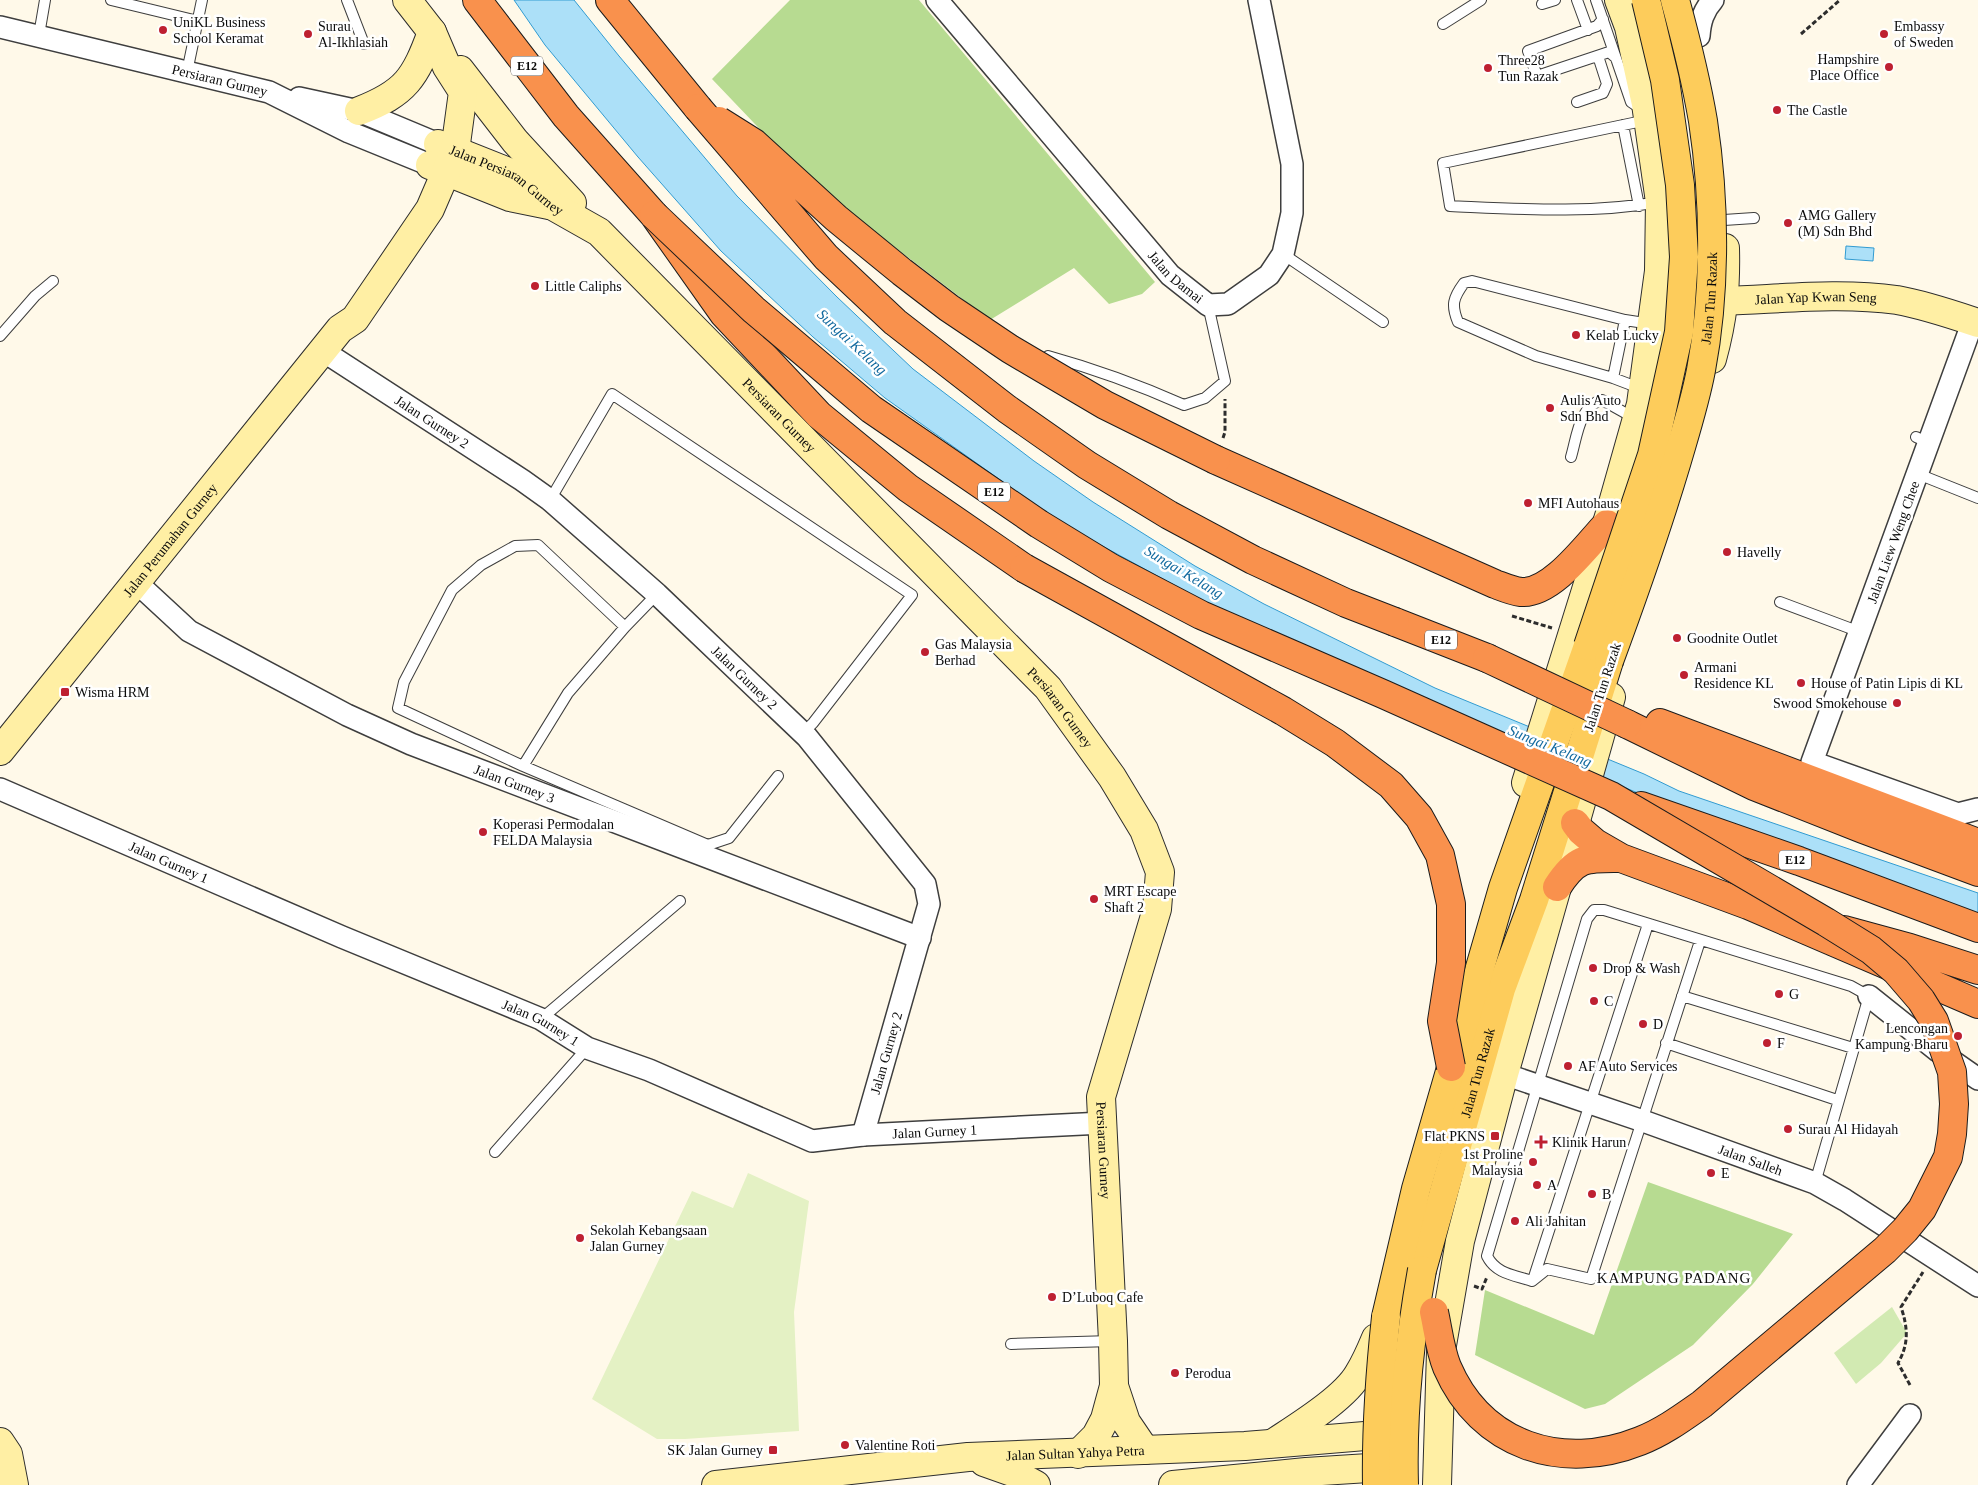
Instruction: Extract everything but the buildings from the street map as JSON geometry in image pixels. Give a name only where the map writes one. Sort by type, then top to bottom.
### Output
[{"type":"highway","name":"E12","points":[[477,0],[566,116],[654,215],[754,310],[871,409],[1039,524],[1111,568],[1201,615],[1611,796],[1799,861],[1978,928]]},
{"type":"highway","name":"E12","points":[[610,0],[698,108],[826,257],[895,322],[1007,409],[1087,465],[1169,514],[1253,560],[1346,603],[1486,658],[1754,786],[1863,830],[1978,872]]},
{"type":"highway","points":[[698,108],[754,143],[836,218],[949,308],[1002,344],[1105,405],[1216,460],[1495,584],[1521,592],[1535,590],[1560,574],[1607,524]]},
{"type":"highway","points":[[654,215],[724,314],[819,416],[908,488],[1024,568],[1283,711],[1335,743],[1391,785],[1418,817],[1440,855],[1451,904],[1450,963],[1442,1020],[1451,1067]]},
{"type":"highway","points":[[1486,658],[1978,843]]},
{"type":"highway","points":[[1422,1270],[1446,1366],[1465,1401],[1480,1417],[1507,1436],[1537,1450],[1572,1454],[1605,1452],[1639,1441],[1669,1427],[1702,1404],[1885,1250],[1922,1209],[1948,1157],[1952,1124],[1952,1072],[1934,1021],[1921,1000],[1896,972],[1872,950],[1611,796]]},
{"type":"highway","points":[[1575,823],[1595,843],[1622,858],[1748,905],[1978,1004]]},
{"type":"highway","points":[[1557,887],[1565,875],[1577,863],[1590,858],[1622,858]]},
{"type":"highway","points":[[1748,905],[1910,948],[1978,970]]},
{"type":"main road","points":[[407,0],[516,141],[599,232]]},
{"type":"main road","name":"Jalan Tun Razak","points":[[1371,1479],[1376,1447],[1379,1381],[1386,1317],[1416,1189],[1503,888],[1641,493],[1659,426],[1679,332],[1684,257],[1680,185],[1665,80],[1646,0]]},
{"type":"main road","name":"Jalan Tun Razak","points":[[1404,1485],[1405,1390],[1412,1327],[1422,1270],[1501,989],[1534,900],[1609,661],[1654,537],[1690,416],[1701,370],[1708,323],[1711,199],[1703,122],[1691,60],[1675,0]]},
{"type":"main road","name":"Jalan Tun Razak","points":[[1437,1474],[1441,1352],[1450,1289],[1460,1240],[1504,1074],[1612,694],[1671,515],[1722,322],[1724,301],[1724,220],[1714,119],[1699,36],[1688,0]]},
{"type":"main road","points":[[1371,1479],[1368,1436],[1376,1338],[1384,1280],[1410,1164],[1560,670],[1607,524],[1644,390],[1638,322],[1658,271],[1629,27],[1611,10]]},
{"type":"main road","points":[[359,111],[383,102],[411,78],[420,63],[432,32]]},
{"type":"main road","name":"Jalan Perumahan Gurney","points":[[0,751],[340,329],[355,319],[430,209],[442,158],[463,92],[447,67],[432,32]]},
{"type":"main road","name":"Jalan Persiaran Gurney","points":[[442,158],[516,175],[553,206]]},
{"type":"main road","name":"Persiaran Gurney","points":[[553,206],[599,232],[1048,688],[1132,808],[1144,830],[1160,872],[1157,909],[1101,1097],[1104,1123],[1114,1386],[1105,1419],[1096,1436],[1078,1454]]},
{"type":"main road","name":"Jalan Yap Kwan Seng","points":[[1658,271],[1681,290],[1695,296],[1724,301],[1834,296],[1896,300],[1943,310],[1976,322]]},
{"type":"main road","points":[[1273,1444],[1314,1417],[1342,1392],[1358,1375],[1376,1338]]},
{"type":"main road","name":"Persiaran Gurney","points":[[1114,1386],[1126,1422],[1144,1450]]},
{"type":"main road","name":"Jalan Sultan Yahya Petra","points":[[716,1485],[968,1457],[1078,1454],[1273,1444],[1437,1431]]},
{"type":"main road","points":[[0,1442],[8,1454],[14,1485]]},
{"type":"main road","points":[[968,1457],[1012,1472],[1036,1485]]},
{"type":"main road","points":[[1173,1485],[1317,1478],[1371,1479],[1437,1474]]},
{"type":"street","name":"Jalan Damai","points":[[937,0],[1170,275],[1208,305],[1228,304],[1269,275],[1282,254],[1292,213],[1292,164],[1259,0]]},
{"type":"street","points":[[1699,36],[1702,15],[1706,7],[1713,0]]},
{"type":"street","name":"Persiaran Gurney","points":[[0,27],[269,92],[349,132],[442,158]]},
{"type":"street","points":[[269,92],[359,111],[442,158]]},
{"type":"street","name":"Jalan Liew Weng Chee","points":[[1976,322],[1922,440],[1918,474],[1812,762],[1958,814],[1978,809]]},
{"type":"street","name":"Jalan Gurney 2","points":[[323,351],[550,500],[657,594],[803,733],[925,884],[929,904],[863,1135]]},
{"type":"street","name":"Jalan Gurney 3","points":[[136,582],[189,631],[347,716],[411,744],[920,938]]},
{"type":"street","name":"Jalan Gurney 1","points":[[0,789],[342,937],[540,1019],[587,1048],[649,1070],[812,1141],[863,1135],[1104,1123]]},
{"type":"street","points":[[1868,996],[1938,1051],[1978,1079]]},
{"type":"street","name":"Jalan Salleh","points":[[1504,1074],[1643,1121],[1815,1183],[1845,1200],[1978,1286]]},
{"type":"street","points":[[1858,1485],[1910,1415]]},
{"type":"lane","points":[[39,35],[45,0]]},
{"type":"lane","points":[[111,0],[198,21]]},
{"type":"lane","points":[[187,72],[202,0]]},
{"type":"lane","points":[[347,0],[364,44]]},
{"type":"lane","points":[[1443,24],[1481,0]]},
{"type":"lane","points":[[1542,4],[1555,0]]},
{"type":"lane","points":[[1577,0],[1588,30]]},
{"type":"lane","points":[[1596,0],[1611,10]]},
{"type":"lane","points":[[1611,10],[1597,26],[1528,51],[1537,76],[1609,52],[1616,58]]},
{"type":"lane","points":[[1611,10],[1616,58],[1631,102],[1638,106],[1639,117],[1443,163],[1450,206],[1538,210],[1650,204]]},
{"type":"lane","points":[[1577,102],[1603,93],[1607,84],[1598,56]]},
{"type":"lane","points":[[1724,220],[1754,218]]},
{"type":"lane","points":[[1282,254],[1383,322]]},
{"type":"lane","points":[[1613,378],[1638,322],[1472,281],[1464,283],[1456,294],[1453,309],[1458,322],[1536,356],[1613,378],[1644,390]]},
{"type":"lane","points":[[0,336],[35,296],[54,282]]},
{"type":"lane","points":[[1048,356],[1085,366],[1145,388],[1184,405],[1205,398],[1224,381],[1208,305]]},
{"type":"lane","points":[[550,500],[612,394],[912,596],[872,649],[803,733]]},
{"type":"lane","points":[[1571,457],[1585,411],[1594,402],[1602,400],[1637,419]]},
{"type":"lane","points":[[1918,474],[1978,498]]},
{"type":"lane","points":[[624,626],[538,545],[515,546],[481,565],[452,590],[404,682],[398,708],[523,766],[708,845],[719,843],[729,838],[778,776]]},
{"type":"lane","points":[[523,766],[568,693],[624,626],[657,594]]},
{"type":"lane","points":[[1780,602],[1860,632]]},
{"type":"lane","points":[[540,1019],[680,901]]},
{"type":"lane","points":[[1532,1281],[1498,1270],[1491,1264],[1487,1256],[1587,919],[1594,910],[1604,910],[1851,986],[1868,996],[1815,1183]]},
{"type":"lane","points":[[1532,1281],[1588,1103],[1648,924]]},
{"type":"lane","points":[[1532,1281],[1547,1269],[1591,1279],[1700,941]]},
{"type":"lane","points":[[1682,996],[1853,1048]]},
{"type":"lane","points":[[1666,1043],[1838,1100]]},
{"type":"lane","points":[[495,1152],[587,1048]]},
{"type":"lane","points":[[1011,1344],[1113,1341]]},
{"type":"path","points":[[1801,34],[1840,0]]},
{"type":"path","points":[[1910,1385],[1898,1363],[1904,1354],[1907,1327],[1901,1307],[1932,1256]]},
{"type":"path","points":[[1467,1282],[1482,1289],[1491,1264]]},
{"type":"green space","points":[[790,0],[919,0],[1155,282],[1142,294],[1109,304],[1074,268],[990,320],[812,184],[712,79]]},
{"type":"green space","points":[[748,1173],[809,1201],[794,1312],[799,1431],[685,1439],[657,1439],[592,1399],[692,1191],[733,1208]]},
{"type":"green space","points":[[1648,1182],[1793,1234],[1753,1284],[1693,1345],[1605,1404],[1585,1409],[1475,1355],[1485,1290],[1594,1335]]},
{"type":"green space","points":[[1892,1307],[1907,1333],[1881,1363],[1856,1384],[1834,1353]]},
{"type":"water","name":"Sungai Kelang","points":[[514,0],[574,0],[737,196],[837,297],[913,369],[1034,461],[1093,502],[1195,566],[1264,604],[1435,688],[1644,774],[1679,791],[1978,893],[1978,921],[1701,820],[1626,788],[1513,744],[1262,633],[1062,524],[885,398],[813,337],[721,251],[638,157],[545,45]]},
{"type":"water","points":[[1846,246],[1874,248],[1873,261],[1845,259]]},
{"type":"place","name":"UniKL Business School Keramat","points":[[163,30]]},
{"type":"place","name":"Surau Al-Ikhlasiah","points":[[308,34]]},
{"type":"place","name":"Embassy of Sweden","points":[[1884,34]]},
{"type":"place","name":"Hampshire Place Office","points":[[1889,67]]},
{"type":"place","name":"Three28 Tun Razak","points":[[1488,68]]},
{"type":"place","name":"The Castle","points":[[1777,110]]},
{"type":"place","name":"AMG Gallery (M) Sdn Bhd","points":[[1788,223]]},
{"type":"place","name":"Little Caliphs","points":[[535,286]]},
{"type":"place","name":"Kelab Lucky","points":[[1576,335]]},
{"type":"place","name":"Aulis Auto Sdn Bhd","points":[[1550,408]]},
{"type":"place","name":"MFI Autohaus","points":[[1528,503]]},
{"type":"place","name":"Havelly","points":[[1727,552]]},
{"type":"place","name":"Goodnite Outlet","points":[[1677,638]]},
{"type":"place","name":"Gas Malaysia Berhad","points":[[925,652]]},
{"type":"place","name":"Armani Residence KL","points":[[1684,675]]},
{"type":"place","name":"House of Patin Lipis di KL","points":[[1801,683]]},
{"type":"place","name":"Wisma HRM","points":[[65,692]]},
{"type":"place","name":"Swood Smokehouse","points":[[1897,703]]},
{"type":"place","name":"Koperasi Permodalan FELDA Malaysia","points":[[483,832]]},
{"type":"place","name":"MRT Escape Shaft 2","points":[[1094,899]]},
{"type":"place","name":"Drop & Wash","points":[[1593,968]]},
{"type":"place","name":"G","points":[[1779,994]]},
{"type":"place","name":"C","points":[[1594,1001]]},
{"type":"place","name":"D","points":[[1643,1024]]},
{"type":"place","name":"Lencongan Kampung Bharu","points":[[1958,1036]]},
{"type":"place","name":"F","points":[[1767,1043]]},
{"type":"place","name":"AF Auto Services","points":[[1568,1066]]},
{"type":"place","name":"Surau Al Hidayah","points":[[1788,1129]]},
{"type":"place","name":"Flat PKNS","points":[[1495,1136]]},
{"type":"place","name":"Klinik Harun","points":[[1541,1142]]},
{"type":"place","name":"1st Proline Malaysia","points":[[1533,1162]]},
{"type":"place","name":"E","points":[[1711,1173]]},
{"type":"place","name":"A","points":[[1537,1185]]},
{"type":"place","name":"B","points":[[1592,1194]]},
{"type":"place","name":"Ali Jahitan","points":[[1515,1221]]},
{"type":"place","name":"Sekolah Kebangsaan Jalan Gurney","points":[[580,1238]]},
{"type":"place","name":"D’Luboq Cafe","points":[[1052,1297]]},
{"type":"place","name":"Perodua","points":[[1175,1373]]},
{"type":"place","name":"Valentine Roti","points":[[845,1445]]},
{"type":"place","name":"SK Jalan Gurney","points":[[773,1450]]},
{"type":"district","name":"KAMPUNG PADANG","points":[[1674,1278]]}]
